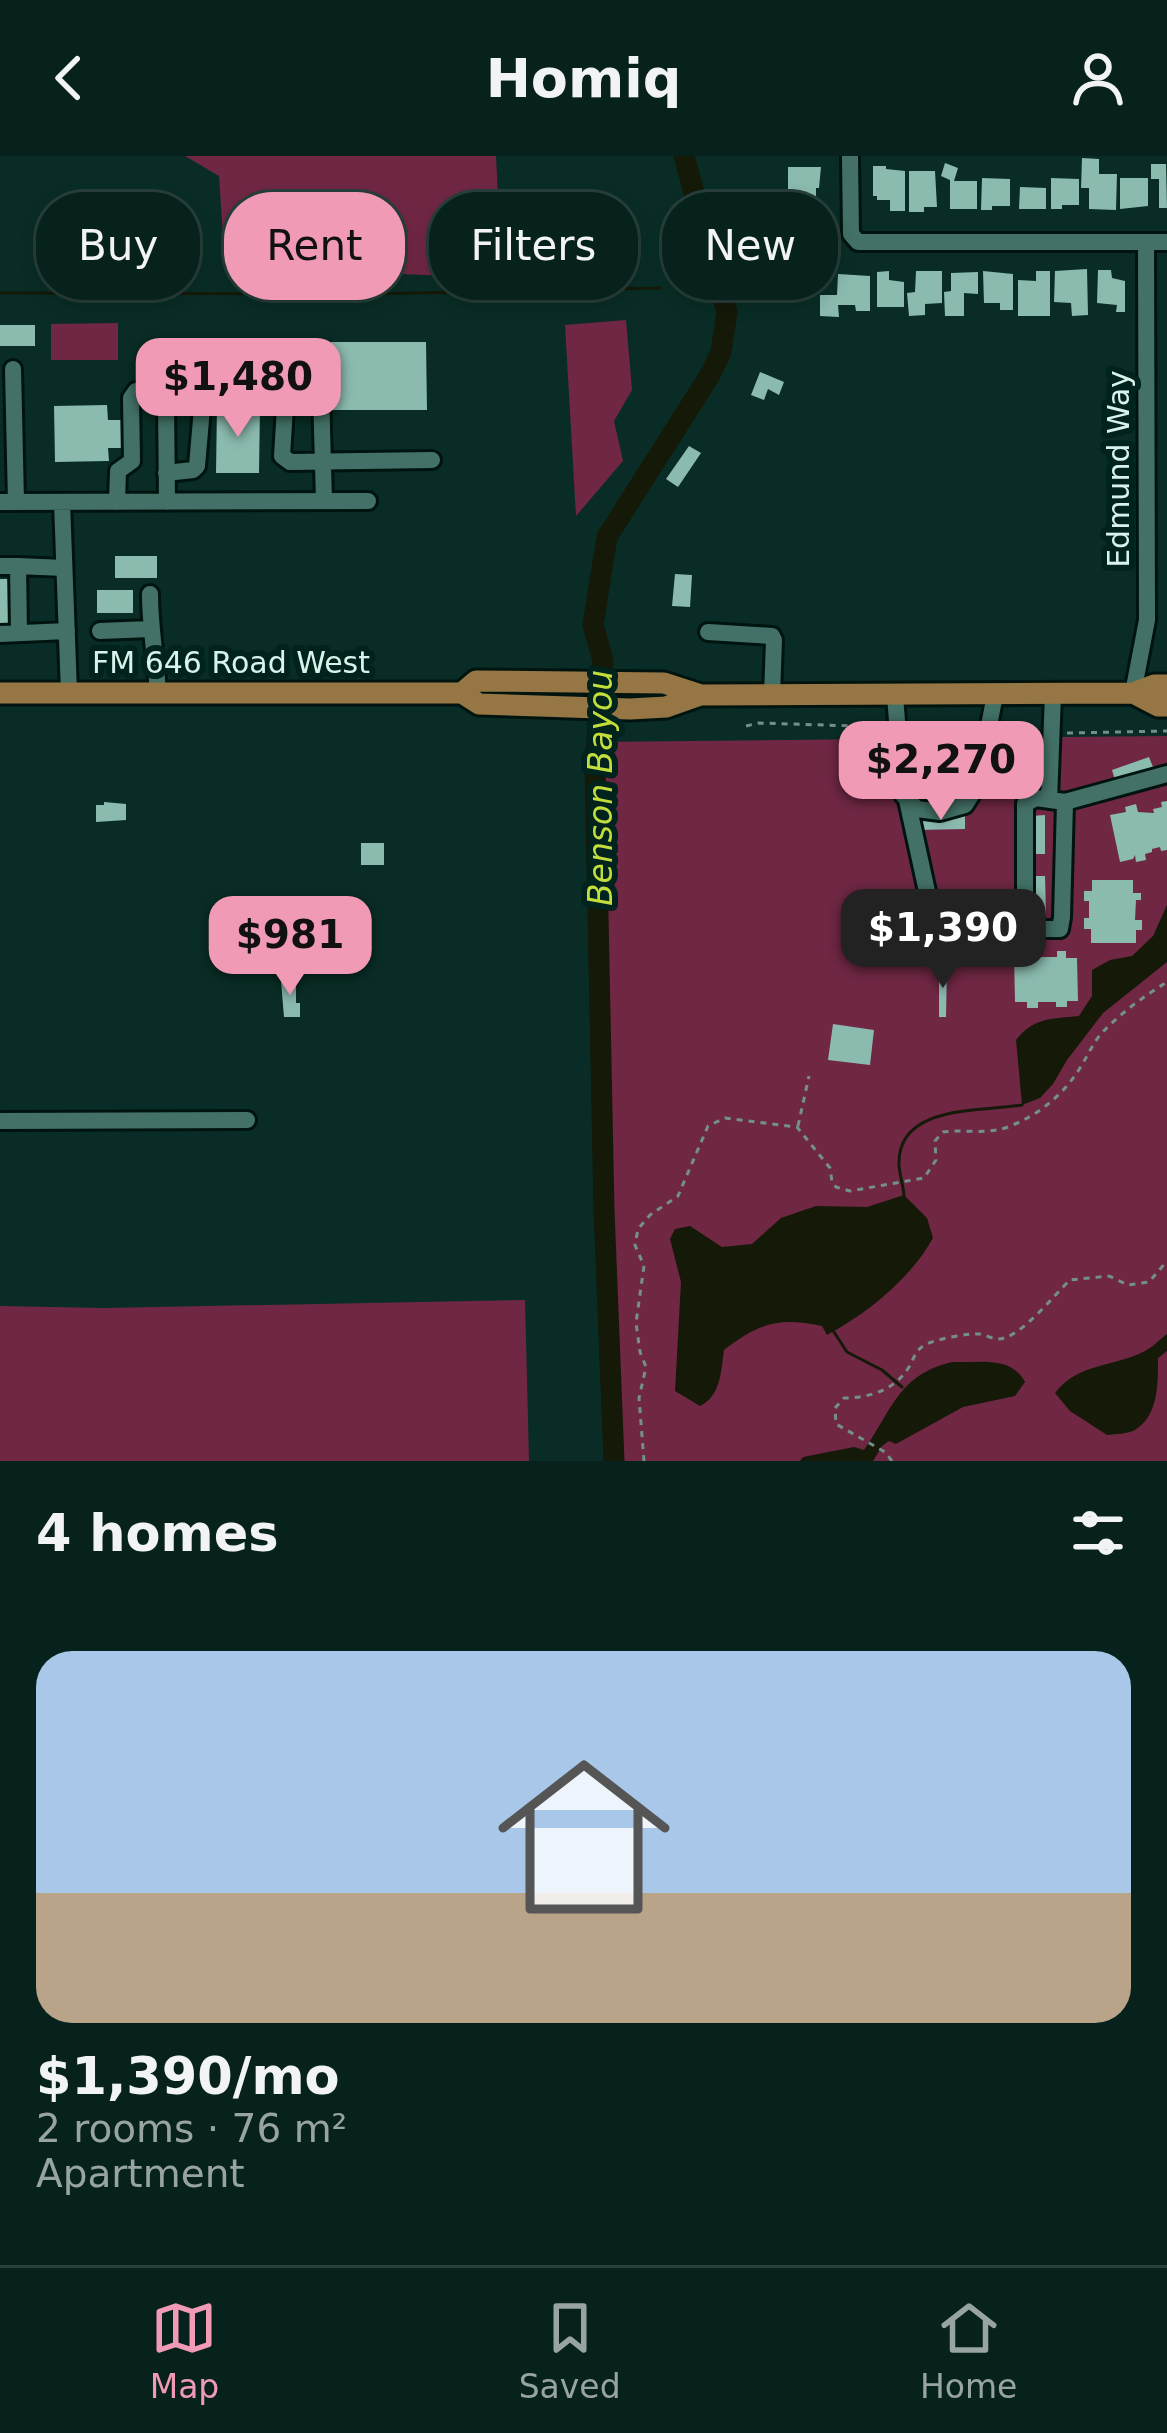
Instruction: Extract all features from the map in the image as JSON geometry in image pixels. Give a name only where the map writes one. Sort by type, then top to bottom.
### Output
[{"type":"main road","name":"FM 646 Road West","points":[[462,693],[476,681],[664,683],[700,695],[1133,693],[1167,685]]},
{"type":"main road","name":"FM 646 Road West","points":[[0,693],[462,693],[479,704],[630,709],[665,707],[700,695]]},
{"type":"main road","name":"FM 646 Road West","points":[[1133,693],[1167,706]]},
{"type":"street","points":[[850,156],[851,234],[858,242],[1167,242]]},
{"type":"street","name":"Edmund Way","points":[[1133,693],[1147,620],[1146,243]]},
{"type":"street","points":[[320,356],[325,501]]},
{"type":"street","points":[[14,369],[8,502],[368,501]]},
{"type":"street","points":[[321,388],[286,392],[282,456],[290,462],[432,460]]},
{"type":"street","points":[[117,502],[118,470],[132,460],[131,398],[136,391],[188,394],[202,408],[197,466],[166,472]]},
{"type":"street","points":[[158,391],[166,401],[167,502]]},
{"type":"street","points":[[62,502],[70,693]]},
{"type":"street","points":[[64,568],[9,566],[9,634],[67,631]]},
{"type":"street","points":[[150,594],[158,693]]},
{"type":"street","points":[[100,631],[150,629]]},
{"type":"street","points":[[708,632],[772,636],[772,695]]},
{"type":"street","points":[[1053,694],[1057,801],[1062,917],[1060,929],[1024,929],[1024,807],[1036,798],[1057,801],[1167,774]]},
{"type":"street","points":[[895,696],[903,795],[917,809],[940,812],[965,805],[977,786],[995,695]]},
{"type":"street","points":[[907,799],[935,928]]},
{"type":"street","points":[[0,1121],[247,1120]]},
{"type":"path","points":[[746,726],[898,727],[917,722],[1041,734]]},
{"type":"path","points":[[1060,733],[1167,731]]},
{"type":"path","points":[[644,1461],[639,1398],[646,1367],[635,1323],[644,1266],[635,1244],[638,1229],[650,1215],[678,1196],[709,1126],[725,1118],[797,1127],[830,1168],[832,1182],[850,1191],[923,1178],[936,1160],[935,1141],[943,1132],[1005,1128],[1036,1113],[1057,1098],[1100,1036],[1167,982]]},
{"type":"path","points":[[797,1127],[809,1076]]},
{"type":"path","points":[[892,1461],[885,1452],[836,1424],[836,1408],[844,1398],[862,1398],[887,1389],[924,1345],[979,1334],[997,1340],[1008,1336],[1027,1324],[1070,1280],[1109,1276],[1128,1285],[1149,1282],[1167,1261]]},
{"type":"shaded area","points":[[185,156],[496,156],[498,192],[429,192],[429,275],[405,274],[405,192],[224,192],[224,252],[219,176]]},
{"type":"shaded area","points":[[626,320],[632,390],[614,421],[623,461],[576,516],[565,325]]},
{"type":"shaded area","points":[[118,323],[118,360],[51,360],[51,324]]},
{"type":"shaded area","points":[[1167,736],[1167,1461],[613,1461],[597,742]]},
{"type":"shaded area","points":[[1167,905],[1167,962],[1103,1013],[1053,1084],[1040,1098],[1022,1105],[1016,1040],[1037,1023],[1079,1016],[1092,996],[1092,970],[1132,956],[1153,936]]},
{"type":"shaded area","points":[[904,1195],[927,1218],[933,1238],[887,1293],[827,1335],[822,1326],[793,1322],[770,1324],[748,1334],[724,1350],[716,1389],[700,1406],[675,1391],[681,1282],[670,1239],[675,1229],[690,1226],[722,1247],[752,1244],[781,1218],[816,1206],[867,1207]]},
{"type":"shaded area","points":[[525,1300],[529,1461],[0,1461],[0,1306]]},
{"type":"shaded area","points":[[1167,1334],[1167,1351],[1158,1358],[1153,1407],[1135,1430],[1107,1435],[1070,1411],[1055,1393],[1074,1376],[1132,1357]]},
{"type":"shaded area","points":[[952,1362],[1003,1364],[1025,1382],[1015,1396],[963,1407],[896,1444],[889,1441],[873,1461],[800,1461],[854,1447],[864,1450],[908,1385]]},
{"type":"building","points":[[1082,158],[1099,159],[1099,174],[1117,174],[1116,210],[1089,209],[1089,188],[1081,188]]},
{"type":"building","points":[[945,163],[958,168],[954,181],[977,181],[977,209],[950,209],[950,180],[941,176]]},
{"type":"building","points":[[1151,164],[1166,164],[1167,208],[1159,208],[1159,179],[1151,179]]},
{"type":"building","points":[[873,166],[905,171],[905,211],[890,211],[890,200],[873,196]]},
{"type":"building","points":[[788,167],[821,167],[816,192],[788,189]]},
{"type":"building","points":[[909,171],[935,171],[937,207],[909,212]]},
{"type":"building","points":[[982,178],[1010,179],[1010,206],[981,210]]},
{"type":"building","points":[[1051,178],[1079,179],[1079,205],[1051,209]]},
{"type":"building","points":[[1120,178],[1148,178],[1148,206],[1120,209]]},
{"type":"building","points":[[1020,187],[1046,188],[1046,209],[1019,209]]},
{"type":"building","points":[[1087,269],[1088,315],[1072,316],[1071,303],[1054,302],[1055,271]]},
{"type":"building","points":[[1098,270],[1111,270],[1112,278],[1125,281],[1125,312],[1116,312],[1117,305],[1097,303]]},
{"type":"building","points":[[889,271],[889,280],[904,282],[904,307],[877,307],[877,272]]},
{"type":"building","points":[[916,271],[942,271],[942,303],[925,304],[925,315],[909,316],[907,293],[915,292]]},
{"type":"building","points":[[983,271],[1013,274],[1013,310],[1000,310],[1000,303],[984,303]]},
{"type":"building","points":[[1036,271],[1050,271],[1050,316],[1018,316],[1018,280],[1036,281]]},
{"type":"building","points":[[978,272],[978,294],[964,293],[964,316],[945,316],[944,292],[951,291],[951,273]]},
{"type":"building","points":[[838,274],[870,276],[870,311],[838,305],[839,317],[820,316],[820,300],[838,300]]},
{"type":"building","points":[[0,325],[35,325],[35,346],[0,346]]},
{"type":"building","points":[[331,342],[426,342],[427,410],[332,410]]},
{"type":"building","points":[[760,372],[784,382],[779,395],[768,389],[764,400],[751,395]]},
{"type":"building","points":[[107,405],[108,420],[125,420],[126,448],[108,448],[109,461],[55,462],[54,406]]},
{"type":"building","points":[[217,406],[260,407],[259,473],[216,473]]},
{"type":"building","points":[[689,446],[701,453],[678,487],[666,479]]},
{"type":"building","points":[[115,556],[157,556],[157,578],[115,578]]},
{"type":"building","points":[[675,574],[692,575],[690,607],[672,606]]},
{"type":"building","points":[[0,579],[11,579],[12,626],[0,626]]},
{"type":"building","points":[[97,590],[133,590],[133,613],[97,613]]},
{"type":"building","points":[[1149,757],[1153,767],[1115,780],[1112,770]]},
{"type":"building","points":[[1167,801],[1167,850],[1152,849],[1145,854],[1146,860],[1136,862],[1135,855],[1120,862],[1110,815],[1136,804],[1138,812],[1154,813],[1153,809]]},
{"type":"building","points":[[126,804],[126,820],[96,822],[96,805]]},
{"type":"building","points":[[1045,815],[1045,854],[1031,854],[1031,816]]},
{"type":"building","points":[[965,816],[965,829],[917,830],[917,817]]},
{"type":"building","points":[[361,843],[384,843],[384,865],[361,865]]},
{"type":"building","points":[[1031,876],[1045,876],[1046,915],[1032,915]]},
{"type":"building","points":[[1092,880],[1133,880],[1133,893],[1141,893],[1135,920],[1142,920],[1142,930],[1136,930],[1136,943],[1091,943],[1091,929],[1084,929],[1089,901],[1084,901],[1084,891],[1092,891]]},
{"type":"building","points":[[1028,951],[1038,951],[1038,957],[1057,957],[1057,951],[1066,951],[1066,958],[1077,958],[1078,1001],[1067,1001],[1067,1007],[1038,1002],[1038,1008],[1015,1002],[1014,956],[1028,956]]},
{"type":"building","points":[[939,966],[947,966],[946,1017],[939,1017]]},
{"type":"building","points":[[287,976],[296,976],[300,1017],[284,1017],[281,981],[287,981]]},
{"type":"building","points":[[833,1024],[874,1030],[870,1065],[828,1060]]},
{"type":"waterway","name":"Benson Bayou","points":[[614,1461],[595,767],[603,660],[593,625],[607,537],[721,352],[727,312],[684,156]]},
{"type":"waterway","points":[[638,288],[660,288]]},
{"type":"waterway","points":[[0,293],[429,293]]},
{"type":"waterway","points":[[904,1195],[899,1166],[902,1146],[911,1131],[944,1115],[1022,1105]]},
{"type":"waterway","points":[[834,1332],[847,1352],[882,1370],[902,1387]]}]
